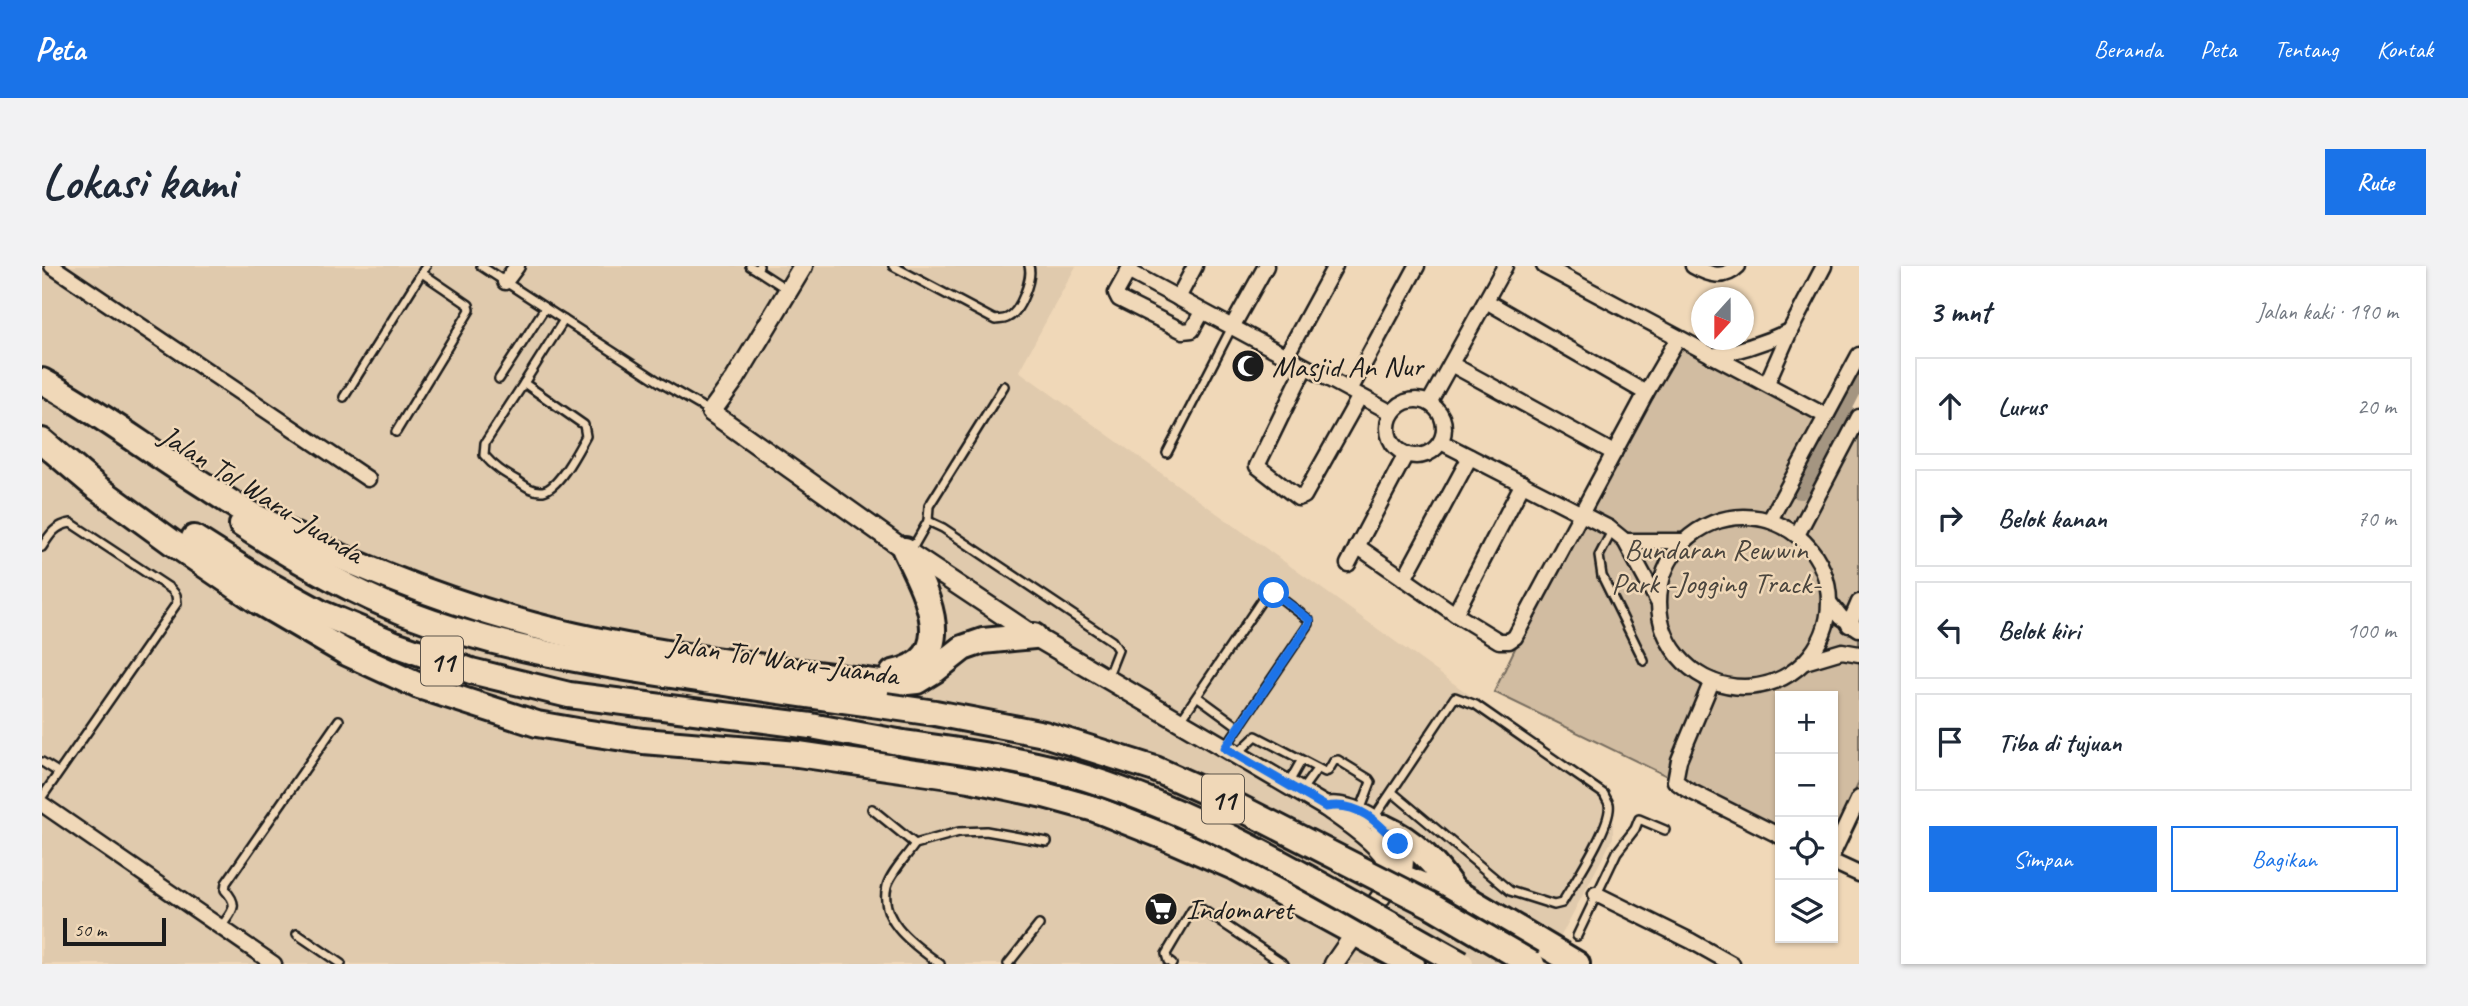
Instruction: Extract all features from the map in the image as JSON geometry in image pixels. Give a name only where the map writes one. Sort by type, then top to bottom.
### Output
[{"type":"highway","points":[[42,381],[79,401],[249,513],[355,565],[459,604],[534,625],[695,656],[887,684],[917,681],[936,670],[963,648],[983,641],[1034,636]]},
{"type":"highway","name":"Jalan Tol Waru–Juanda","points":[[42,387],[188,490],[278,548],[326,575],[404,612],[472,636],[565,657],[649,672],[935,713],[1044,734],[1155,769],[1231,803],[1431,905],[1532,964]]},
{"type":"highway","name":"Jalan Tol Waru–Juanda","points":[[42,430],[191,536],[259,579],[321,613],[395,644],[471,671],[569,695],[811,726],[1036,766],[1084,778],[1153,803],[1216,831],[1461,964]]},
{"type":"highway","points":[[42,441],[106,494],[259,602],[345,652],[419,686],[537,723],[578,731],[643,741],[798,754],[970,779],[1044,795],[1163,835],[1234,867],[1412,964]]},
{"type":"highway","points":[[695,656],[753,654],[895,673],[908,669],[918,663],[927,652],[933,638],[933,618],[925,589],[907,551]]},
{"type":"highway","points":[[1372,819],[1419,849],[1441,872],[1454,891]]},
{"type":"highway","points":[[1392,877],[1454,891],[1577,964]]},
{"type":"street","points":[[52,266],[368,479]]},
{"type":"street","points":[[505,282],[516,266]]},
{"type":"street","points":[[803,266],[735,379],[711,412],[907,551],[1034,636],[1326,807],[1370,842],[1383,856],[1392,877]]},
{"type":"street","points":[[1178,298],[1195,266]]},
{"type":"street","points":[[1232,327],[1266,266]]},
{"type":"street","points":[[1286,356],[1335,266]]},
{"type":"street","points":[[1305,366],[1257,466],[1298,498],[1304,496],[1418,266]]},
{"type":"street","points":[[1429,403],[1505,266]]},
{"type":"street","points":[[1544,266],[1826,416]]},
{"type":"street","points":[[1693,266],[1706,274],[1720,276],[1729,274],[1738,266]]},
{"type":"street","points":[[1768,383],[1790,331],[1824,266]]},
{"type":"street","points":[[1202,312],[1192,330],[1183,331],[1119,299],[1116,293],[1130,269],[1202,312],[1392,413]]},
{"type":"street","points":[[1486,301],[1646,393]]},
{"type":"street","points":[[1712,356],[1742,350],[1790,331]]},
{"type":"street","points":[[1357,546],[1499,641],[1515,638],[1678,338]]},
{"type":"street","points":[[1770,520],[1859,355]]},
{"type":"street","points":[[1451,364],[1614,453]]},
{"type":"street","points":[[1408,401],[1429,403],[1438,410],[1443,419],[1445,431],[1441,442],[1422,456],[1406,454],[1393,444],[1390,437],[1389,421],[1392,413],[1408,401]]},
{"type":"street","points":[[1797,535],[1859,417]]},
{"type":"street","points":[[1441,442],[1612,531],[1625,541],[1658,602]]},
{"type":"street","points":[[1348,564],[1406,454]]},
{"type":"street","points":[[1404,579],[1470,457]]},
{"type":"street","points":[[1455,614],[1523,484]]},
{"type":"street","points":[[1805,662],[1823,634],[1829,601],[1826,576],[1815,554],[1797,535],[1770,520],[1746,516],[1723,518],[1701,527],[1682,541],[1669,559],[1660,580],[1658,602],[1662,628],[1673,650],[1689,667],[1712,681],[1734,687],[1760,685],[1784,677],[1805,662],[1842,651],[1859,654]]},
{"type":"street","points":[[1625,541],[1682,541]]},
{"type":"street","points":[[1829,601],[1854,627]]},
{"type":"street","points":[[1854,627],[1859,602]]},
{"type":"street","points":[[1712,681],[1679,760],[1675,780],[1686,789],[1775,834]]},
{"type":"street","points":[[1838,843],[1858,802]]},
{"type":"street","points":[[42,804],[274,964]]},
{"type":"street","points":[[1326,807],[1338,805],[1372,819],[1398,844],[1404,856],[1404,865],[1392,877],[1334,964]]},
{"type":"street","points":[[1838,864],[1859,874]]},
{"type":"street","points":[[1596,894],[1732,964]]},
{"type":"lane","points":[[481,266],[711,412]]},
{"type":"lane","points":[[893,266],[995,320],[1015,313],[1028,284],[1031,273],[1029,266]]},
{"type":"lane","points":[[755,267],[789,290]]},
{"type":"lane","points":[[344,397],[424,270],[469,304],[470,310],[396,432]]},
{"type":"lane","points":[[499,379],[545,308]]},
{"type":"lane","points":[[524,383],[584,425],[586,431],[586,436],[567,468],[554,485],[544,491],[531,490],[494,467],[484,455],[485,443],[564,320]]},
{"type":"lane","points":[[1167,453],[1232,327]]},
{"type":"lane","points":[[907,551],[928,521],[929,506],[1004,386]]},
{"type":"lane","points":[[928,521],[943,528],[1112,641],[1118,650],[1107,679]]},
{"type":"lane","points":[[42,547],[54,530],[62,524],[71,523],[171,589],[176,595],[177,603],[42,797]]},
{"type":"lane","points":[[1612,531],[1599,556],[1602,576],[1644,660]]},
{"type":"lane","points":[[1180,722],[1268,591],[1274,593],[1310,620],[1309,624],[1239,727],[1231,751]]},
{"type":"lane","points":[[1198,697],[1239,727]]},
{"type":"lane","points":[[1372,819],[1455,697],[1476,705],[1604,794],[1609,803],[1609,811],[1600,837],[1562,903],[1554,905],[1510,891],[1392,792]]},
{"type":"lane","points":[[221,928],[234,906],[233,898],[225,890],[226,883],[339,720]]},
{"type":"lane","points":[[1231,751],[1256,736],[1317,769],[1328,771],[1334,761],[1338,760],[1371,782],[1368,792],[1372,819]]},
{"type":"lane","points":[[1294,788],[1301,761]]},
{"type":"lane","points":[[42,762],[58,772]]},
{"type":"lane","points":[[1294,788],[1317,769]]},
{"type":"lane","points":[[872,809],[915,844]]},
{"type":"lane","points":[[1577,936],[1618,849],[1635,829],[1639,819],[1665,830]]},
{"type":"lane","points":[[940,964],[909,941],[890,918],[886,897],[887,883],[915,844],[959,832],[986,831],[1047,842]]},
{"type":"lane","points":[[1172,964],[1166,954],[1192,911],[1200,908],[1284,964]]},
{"type":"lane","points":[[1008,964],[1039,925]]},
{"type":"lane","points":[[297,934],[341,964]]},
{"type":"shaded area","points":[[42,266],[1076,266],[1019,371],[1613,798],[1613,838],[1546,964],[42,964]]},
{"type":"green space","name":"Bundaran Rewwin Park -Jogging Track-","points":[[1678,338],[1691,345],[1691,350],[1701,350],[1826,416],[1859,418],[1859,782],[1838,830],[1838,691],[1775,691],[1775,829],[1494,692],[1557,561]]},
{"type":"waterway","points":[[1800,487],[1859,370]]},
{"type":"place","name":"Masjid An Nur","points":[[1248,366]]},
{"type":"place","name":"Indomaret","points":[[1161,909]]},
{"type":"route","points":[[1274,593],[1310,620],[1309,624],[1225,748],[1326,807],[1349,807],[1374,818],[1398,844]]}]
